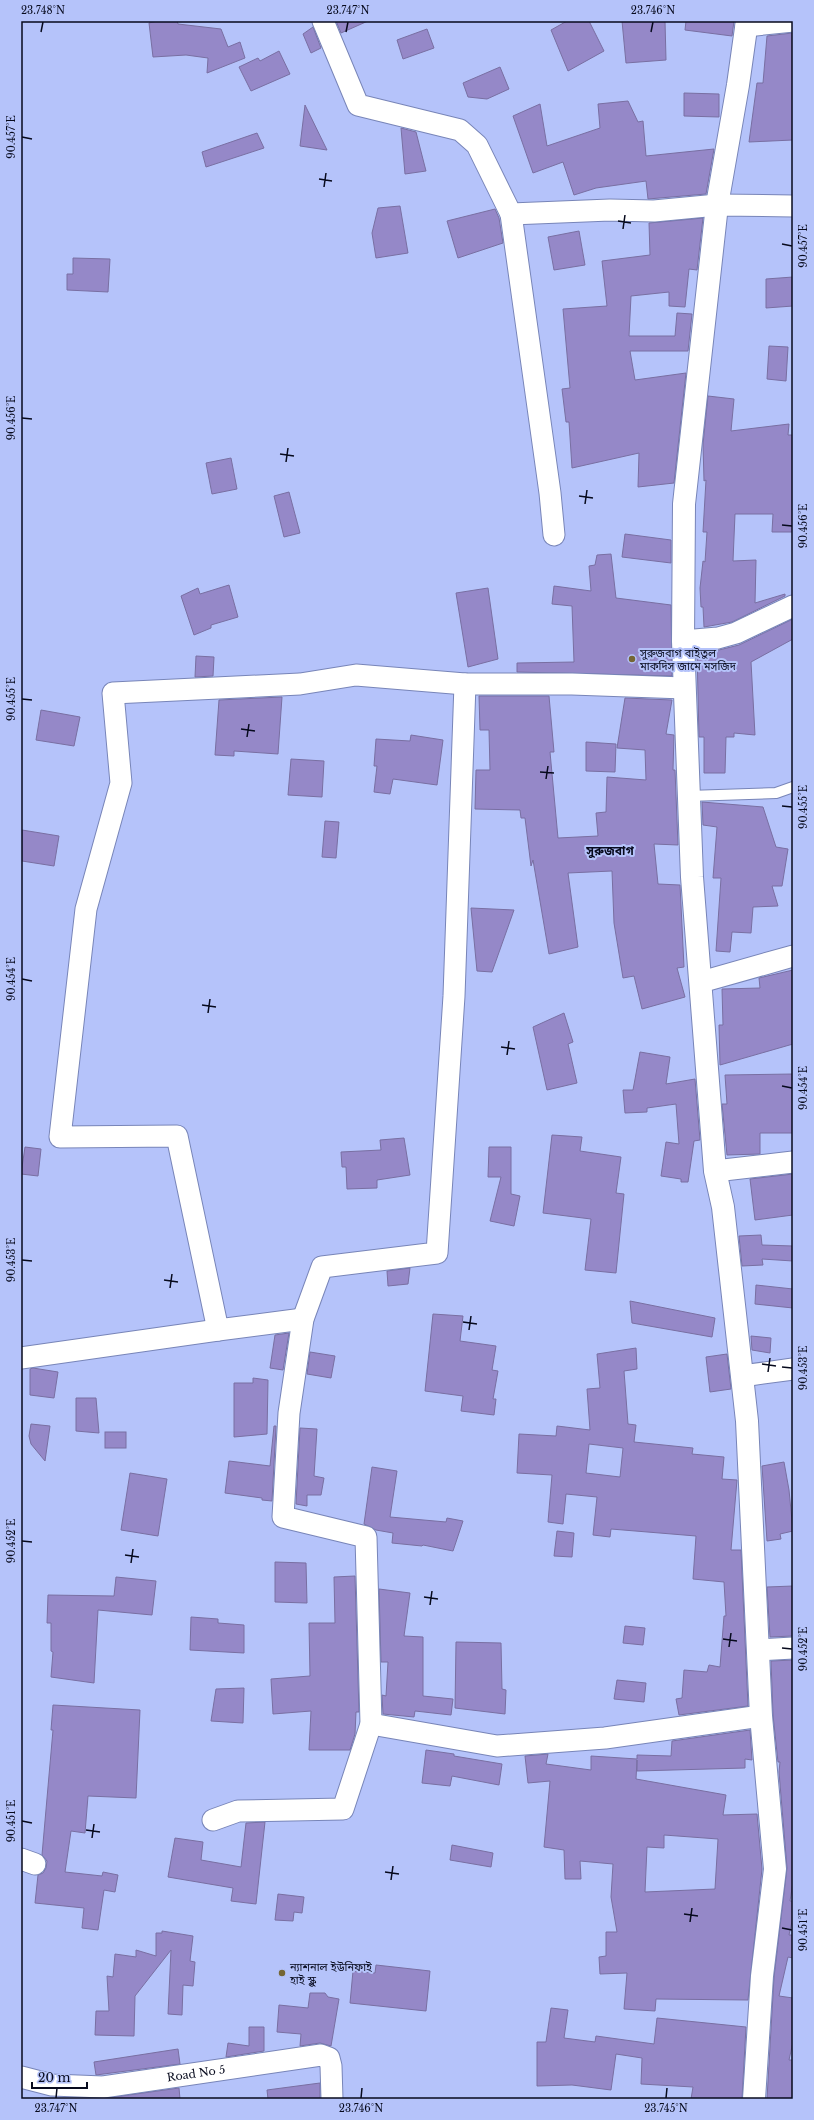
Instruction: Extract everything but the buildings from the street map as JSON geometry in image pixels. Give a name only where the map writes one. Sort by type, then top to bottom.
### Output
[{"type":"street","points":[[323,21],[358,105],[460,130],[477,145],[511,214],[550,493],[554,535]]},
{"type":"street","points":[[754,2099],[762,1976],[775,1868],[758,1650],[748,1421],[723,1207],[715,1171],[692,877],[684,688],[684,504],[717,205],[738,85],[746,24],[793,21]]},
{"type":"street","points":[[511,214],[654,211],[717,205],[793,206]]},
{"type":"street","points":[[683,641],[718,638],[736,633],[793,606]]},
{"type":"street","points":[[218,1330],[177,1136],[60,1137],[86,909],[121,783],[113,693],[300,684],[356,675],[465,684],[684,688]]},
{"type":"street","points":[[213,1820],[238,1811],[343,1809],[371,1724],[366,1537],[283,1517],[289,1413],[303,1320],[322,1266],[437,1253],[454,996],[465,684]]},
{"type":"street","points":[[701,982],[793,956]]},
{"type":"street","points":[[715,1171],[793,1162]]},
{"type":"street","points":[[21,1358],[218,1330],[303,1320]]},
{"type":"street","points":[[742,1376],[793,1369]]},
{"type":"street","points":[[758,1650],[793,1648]]},
{"type":"street","points":[[371,1724],[497,1746],[605,1738],[762,1716]]},
{"type":"street","name":"Road No 5","points":[[21,2077],[52,2085],[102,2087],[321,2055],[329,2058],[331,2066],[332,2099]]},
{"type":"lane","points":[[688,796],[776,793],[793,787]]},
{"type":"place","name":"সুরুজবাগ বাইতুল মাকদিস জামে মসজিদ","points":[[632,659]]},
{"type":"place","name":"ন্যাশনাল ইউনিফাই হাই স্কুল","points":[[282,1973]]},
{"type":"district","name":"সুরুজবাগ","points":[[610,851]]}]
